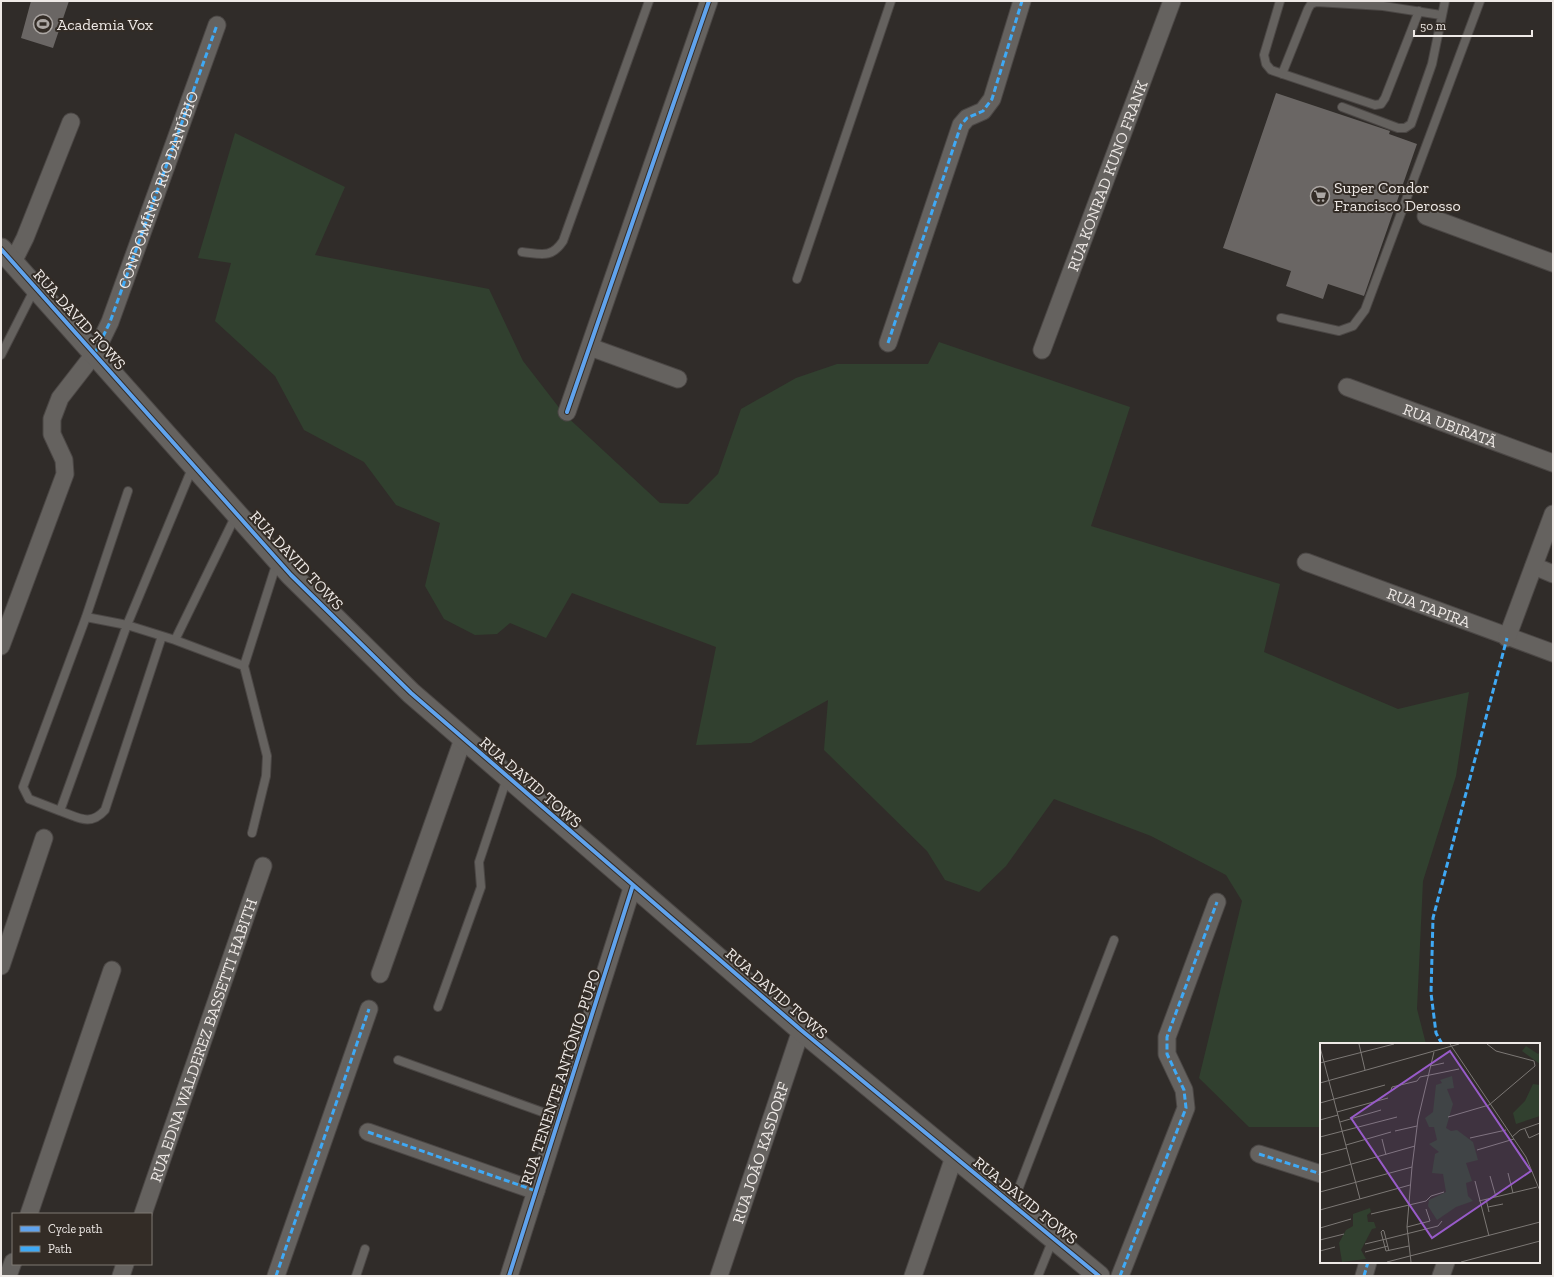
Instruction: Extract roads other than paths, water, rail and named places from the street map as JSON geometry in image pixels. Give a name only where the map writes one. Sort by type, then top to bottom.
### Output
[{"type":"street","points":[[567,412],[709,1]]},
{"type":"street","points":[[888,343],[961,126],[967,118],[984,111],[992,100],[1022,1]]},
{"type":"street","name":"RUA KONRAD KUNO FRANK","points":[[1042,350],[1172,1]]},
{"type":"street","name":"CONDOMÍNIO RIO DANÚBIO","points":[[1,646],[65,474],[64,460],[52,434],[52,419],[60,398],[95,353],[110,322],[217,25]]},
{"type":"street","points":[[7,255],[25,238],[71,122]]},
{"type":"street","points":[[1426,216],[1553,263]]},
{"type":"street","name":"RUA DAVID TOWS","points":[[7,255],[278,559],[410,693],[801,1030],[1099,1276]]},
{"type":"street","points":[[590,347],[678,379]]},
{"type":"street","name":"RUA UBIRATÃ","points":[[1347,387],[1553,463]]},
{"type":"street","points":[[1507,638],[1553,514]]},
{"type":"street","name":"RUA TAPIRA","points":[[1306,562],[1507,638],[1553,653]]},
{"type":"street","points":[[1534,566],[1553,574]]},
{"type":"street","points":[[380,974],[463,739]]},
{"type":"street","points":[[1,966],[44,838]]},
{"type":"street","name":"RUA EDNA WALDEREZ BASSETTI HABITH","points":[[143,1213],[263,866]]},
{"type":"street","name":"RUA TENENTE ANTÔNIO PUPO","points":[[509,1276],[633,885]]},
{"type":"street","points":[[1120,1276],[1186,1108],[1184,1090],[1167,1054],[1168,1038],[1217,902]]},
{"type":"street","points":[[29,1213],[112,970]]},
{"type":"street","points":[[276,1276],[369,1010]]},
{"type":"street","name":"RUA JOÃO KASDORF","points":[[719,1276],[801,1030]]},
{"type":"street","points":[[368,1132],[536,1191]]},
{"type":"street","points":[[1258,1154],[1320,1174]]},
{"type":"street","points":[[913,1276],[954,1157]]},
{"type":"street","points":[[1364,1276],[1368,1263]]},
{"type":"street","points":[[1441,1276],[1446,1263]]},
{"type":"street","points":[[8,1276],[12,1265]]},
{"type":"street","points":[[121,1276],[126,1265]]},
{"type":"lane","points":[[522,252],[548,254],[557,251],[563,241],[649,1]]},
{"type":"lane","points":[[797,279],[891,1]]},
{"type":"lane","points":[[1280,1],[1264,55],[1266,64],[1271,70],[1375,105],[1381,104],[1385,98],[1418,11]]},
{"type":"lane","points":[[1342,107],[1398,128],[1405,128],[1411,124],[1432,64],[1445,1]]},
{"type":"lane","points":[[1281,318],[1339,331],[1353,326],[1365,310],[1480,1]]},
{"type":"lane","points":[[1282,74],[1311,4],[1316,2],[1346,3],[1441,15]]},
{"type":"lane","points":[[1,355],[36,287]]},
{"type":"lane","points":[[60,811],[127,625],[194,465]]},
{"type":"lane","points":[[128,491],[86,617],[23,787],[29,799],[60,811],[91,820],[98,818],[105,810],[162,636]]},
{"type":"lane","points":[[175,640],[237,514]]},
{"type":"lane","points":[[252,833],[266,776],[267,756],[244,666],[278,559]]},
{"type":"lane","points":[[86,617],[127,625],[175,640],[244,666]]},
{"type":"lane","points":[[438,1007],[481,887],[479,862],[507,777]]},
{"type":"lane","points":[[1012,1204],[1114,940]]},
{"type":"lane","points":[[398,1060],[559,1118]]},
{"type":"lane","points":[[1038,1276],[1053,1238]]},
{"type":"lane","points":[[356,1276],[365,1250]]},
{"type":"place","name":"Academia Vox","points":[[43,24]]},
{"type":"place","name":"Super Condor Francisco Derosso","points":[[1320,196]]}]
